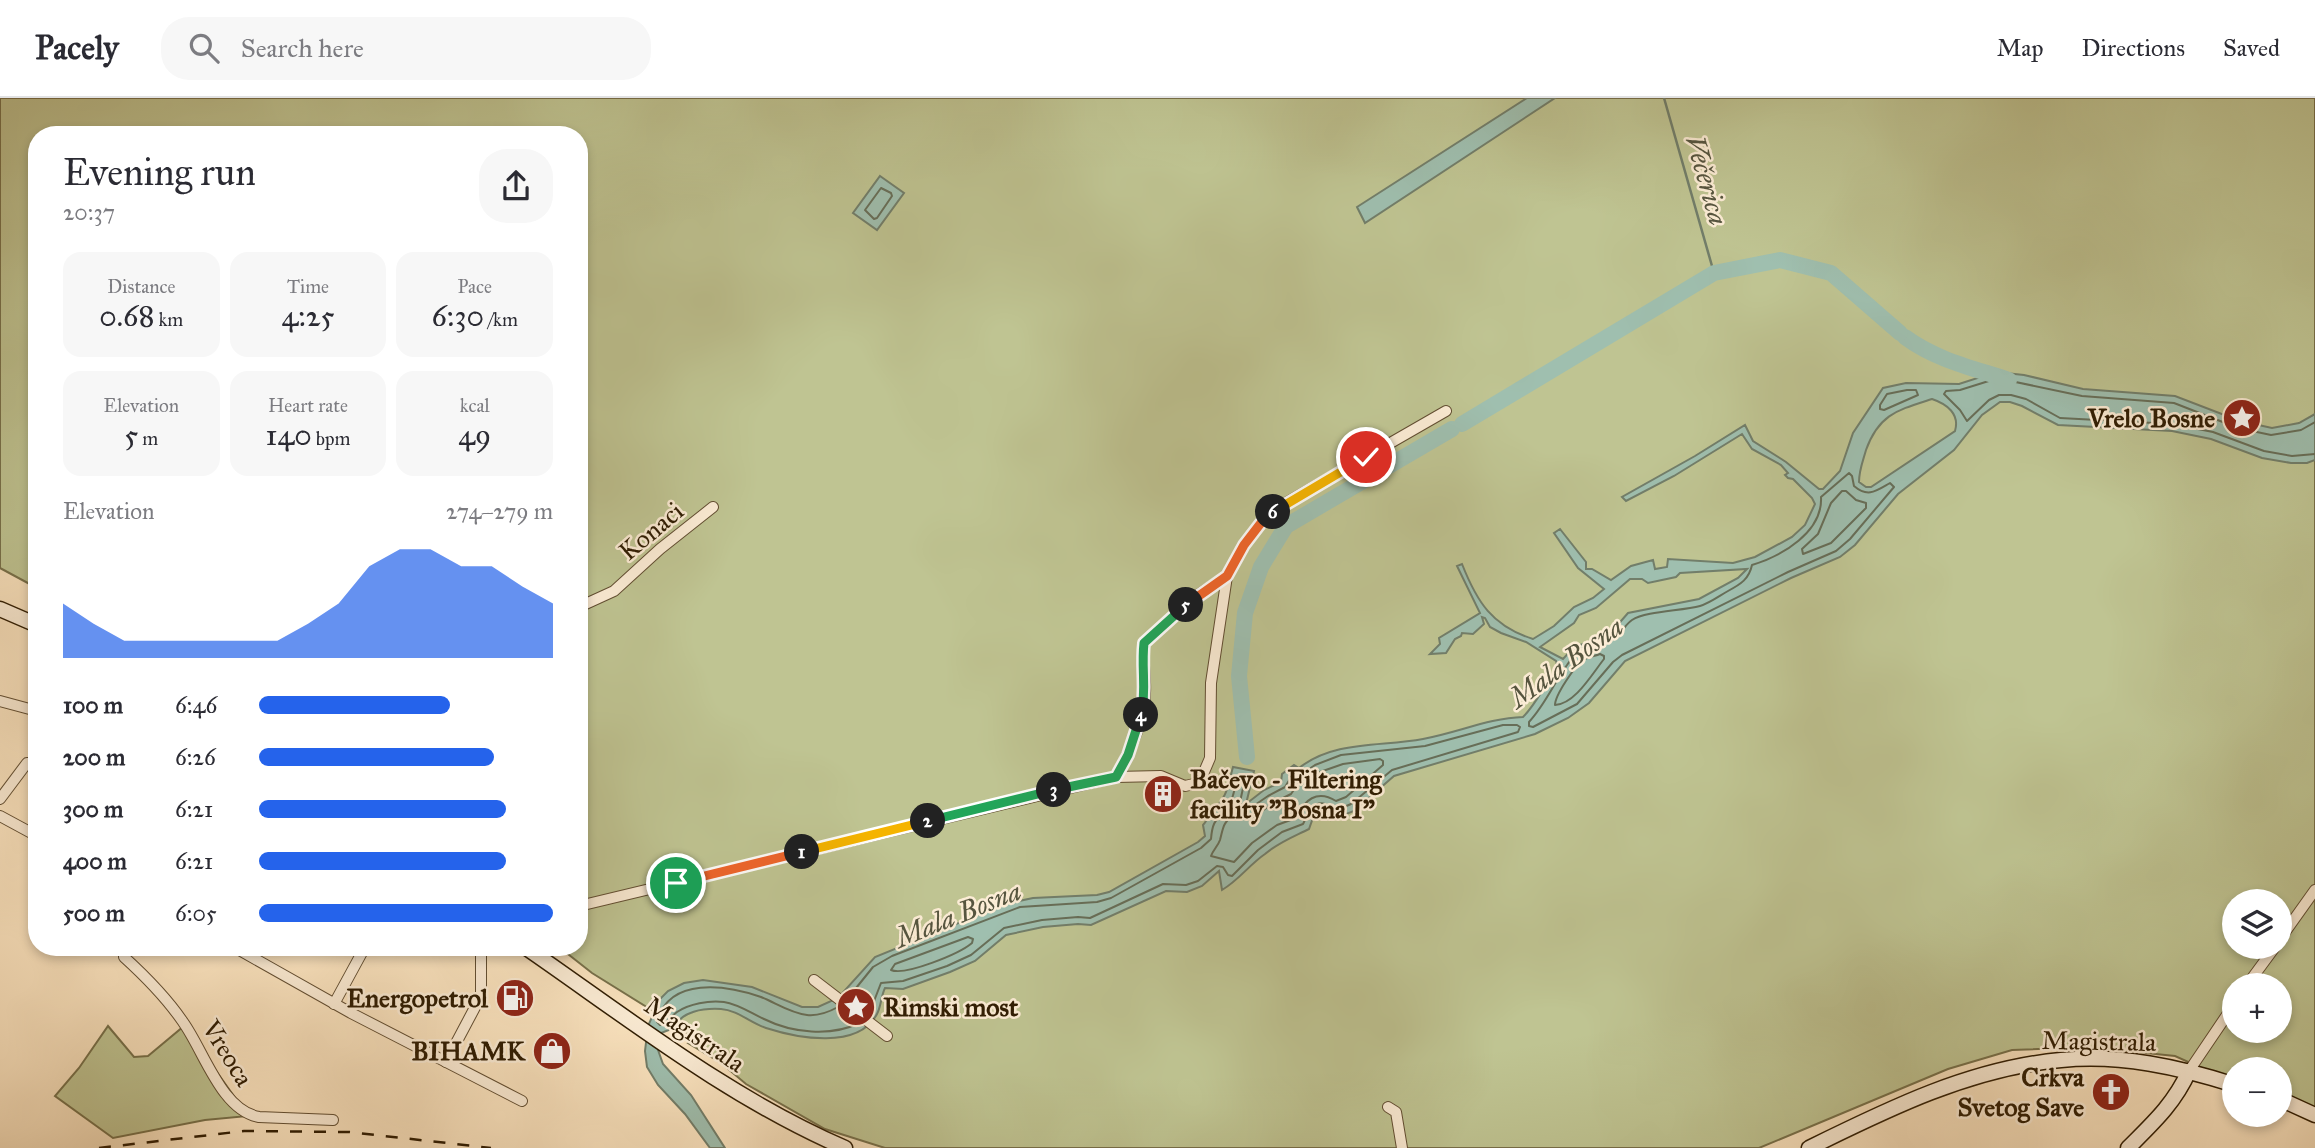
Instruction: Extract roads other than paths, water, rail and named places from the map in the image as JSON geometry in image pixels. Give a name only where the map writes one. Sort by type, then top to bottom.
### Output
[{"type":"main road","points":[[0,609],[28,621]]},
{"type":"main road","name":"Magistrala","points":[[538,956],[748,1100],[798,1128],[845,1148]]},
{"type":"main road","name":"Magistrala","points":[[1809,1148],[1919,1096],[2007,1068],[2062,1059],[2120,1060],[2189,1071],[2222,1081]]},
{"type":"main road","points":[[2128,1148],[2171,1104],[2189,1071]]},
{"type":"main road","points":[[2292,1104],[2315,1115]]},
{"type":"street","points":[[588,904],[1116,777],[1161,776],[1185,786],[1194,784],[1201,779],[1210,758],[1211,683],[1227,576],[1244,545],[1264,519],[1286,503],[1446,411]]},
{"type":"street","name":"Konaci","points":[[588,603],[614,591],[660,549],[713,507]]},
{"type":"street","points":[[1116,777],[1128,755],[1146,695],[1144,643],[1198,595],[1227,576]]},
{"type":"street","points":[[0,701],[28,709]]},
{"type":"street","points":[[0,799],[28,763]]},
{"type":"street","points":[[0,816],[28,831]]},
{"type":"street","points":[[2292,922],[2315,890]]},
{"type":"street","name":"Vreoca","points":[[124,956],[156,986],[178,1015],[216,1079],[238,1108],[248,1115],[259,1117],[333,1119]]},
{"type":"street","points":[[250,956],[334,1004],[522,1101]]},
{"type":"street","points":[[334,1004],[360,956]]},
{"type":"street","points":[[446,1062],[481,996],[481,956]]},
{"type":"street","points":[[814,980],[887,1036]]},
{"type":"street","points":[[2189,1071],[2222,1022]]},
{"type":"street","points":[[1388,1107],[1396,1111],[1402,1148]]},
{"type":"water","points":[[1527,98],[1555,98],[1365,223],[1357,207]]},
{"type":"water","points":[[880,176],[904,193],[877,230],[853,213]]},
{"type":"water","points":[[1996,372],[2024,375],[2083,389],[2175,396],[2240,421],[2272,428],[2299,423],[2315,414],[2315,460],[2291,463],[2262,458],[2211,439],[2172,431],[2058,425],[2022,406],[2000,402],[1982,415],[1954,450],[1898,494],[1855,545],[1840,557],[1791,578],[1625,661],[1589,703],[1568,718],[1535,734],[1394,776],[1354,811],[1331,820],[1322,810],[1314,815],[1309,829],[1270,850],[1222,890],[1219,871],[1202,886],[1187,892],[1166,891],[1091,925],[1043,927],[1006,935],[975,961],[950,972],[903,989],[885,988],[877,1014],[868,1025],[856,1033],[842,1037],[810,1037],[779,1032],[721,1009],[687,1014],[674,1028],[661,1033],[658,1050],[663,1064],[691,1095],[725,1148],[710,1148],[685,1114],[658,1085],[647,1067],[645,1051],[648,1026],[660,999],[668,991],[684,983],[703,980],[752,987],[802,1007],[818,1007],[838,998],[875,957],[1005,904],[1033,898],[1109,892],[1198,842],[1205,836],[1203,825],[1224,796],[1233,767],[1254,771],[1246,804],[1264,790],[1281,782],[1282,774],[1294,765],[1299,768],[1328,753],[1359,746],[1423,739],[1498,720],[1523,717],[1558,668],[1556,661],[1526,642],[1490,627],[1482,617],[1484,624],[1473,634],[1462,633],[1446,653],[1430,654],[1440,644],[1439,638],[1480,613],[1457,566],[1462,564],[1480,601],[1496,620],[1533,639],[1554,626],[1574,607],[1604,589],[1578,568],[1554,533],[1560,529],[1586,562],[1586,569],[1592,569],[1611,580],[1631,566],[1653,560],[1655,569],[1667,567],[1668,559],[1733,563],[1755,557],[1792,537],[1805,525],[1815,504],[1793,479],[1785,475],[1788,473],[1781,465],[1752,449],[1742,434],[1674,476],[1626,501],[1622,497],[1745,425],[1753,441],[1786,462],[1819,489],[1823,489],[1840,471],[1853,433],[1883,388],[1906,383],[1959,384]],"holes":[[[1932,399],[1951,410],[1956,420],[1955,431],[1871,487],[1859,482],[1866,450],[1877,428],[1900,410]],[[1747,569],[1738,578],[1699,599],[1628,613],[1615,628],[1597,639],[1574,647],[1563,659],[1540,647],[1574,623],[1579,615],[1596,608],[1630,579],[1642,579],[1648,583],[1676,577],[1680,573]]]},
{"type":"waterway","name":"Večerica","points":[[1664,98],[1714,273]]},
{"type":"waterway","name":"Mala Bosna","points":[[1462,424],[1714,273],[1780,260],[1831,273],[1900,333]]},
{"type":"waterway","name":"Mala Bosna","points":[[1905,337],[1942,358],[2009,380]]},
{"type":"waterway","name":"Mala Bosna","points":[[1247,757],[1239,676],[1245,613],[1261,567],[1286,526],[1452,429]]},
{"type":"railway","points":[[99,1148],[244,1131],[349,1132],[491,1148]]},
{"type":"place","name":"Vrelo Bosne","points":[[2242,418]]},
{"type":"place","name":"Bačevo - Filtering facility \"Bosna I\"","points":[[1163,794]]},
{"type":"place","name":"Energopetrol","points":[[515,998]]},
{"type":"place","name":"Rimski most","points":[[856,1007]]},
{"type":"place","name":"BIHAMK","points":[[552,1051]]},
{"type":"place","name":"Crkva Svetog Save","points":[[2111,1092]]}]
